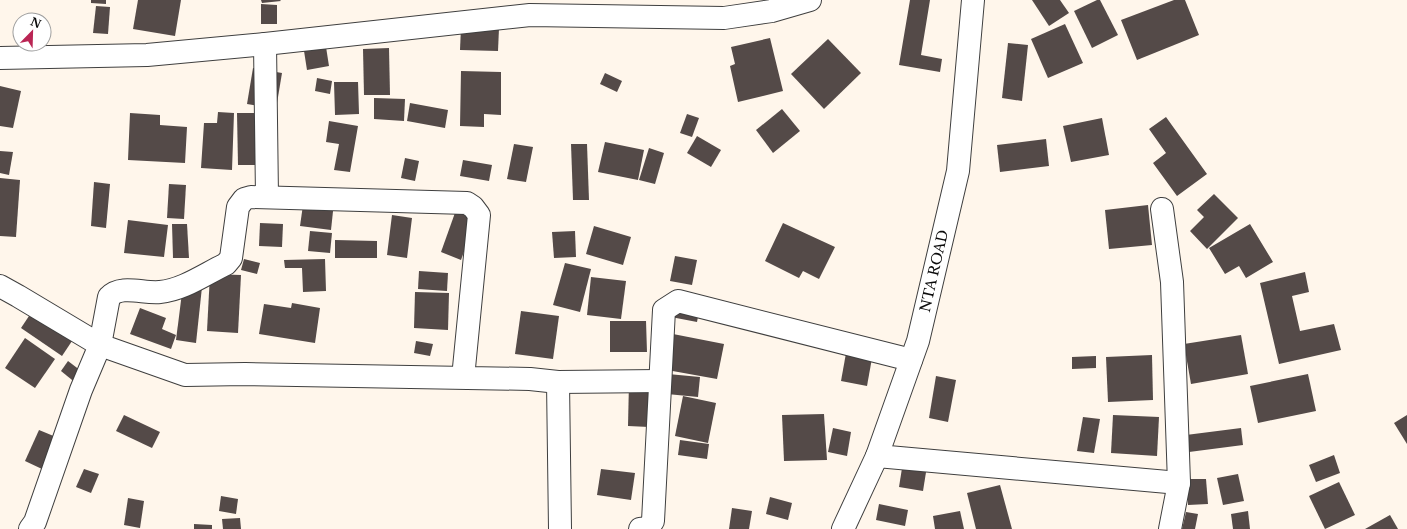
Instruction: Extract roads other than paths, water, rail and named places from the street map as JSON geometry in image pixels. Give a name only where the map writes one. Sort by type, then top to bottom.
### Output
[{"type":"street","points":[[0,58],[147,55],[265,44],[529,8],[724,18],[771,6],[810,0]]},
{"type":"street","name":"NTA ROAD","points":[[843,529],[877,456],[918,342],[958,171],[973,0]]},
{"type":"street","points":[[265,44],[267,197]]},
{"type":"street","points":[[30,529],[35,522],[81,390],[100,345],[109,297],[113,293],[120,291],[158,293],[172,290],[226,264],[231,258],[233,249],[238,207],[244,199],[251,197],[267,197],[467,203],[473,207],[479,215],[463,378]]},
{"type":"street","points":[[1162,209],[1172,282],[1179,482],[1170,529]]},
{"type":"street","points":[[0,286],[100,345],[185,375],[244,374],[530,378],[558,382],[660,381]]},
{"type":"street","points":[[640,529],[648,528],[653,521],[664,310],[678,301],[911,360]]},
{"type":"street","points":[[558,382],[560,529]]},
{"type":"street","points":[[877,456],[1179,482]]}]
